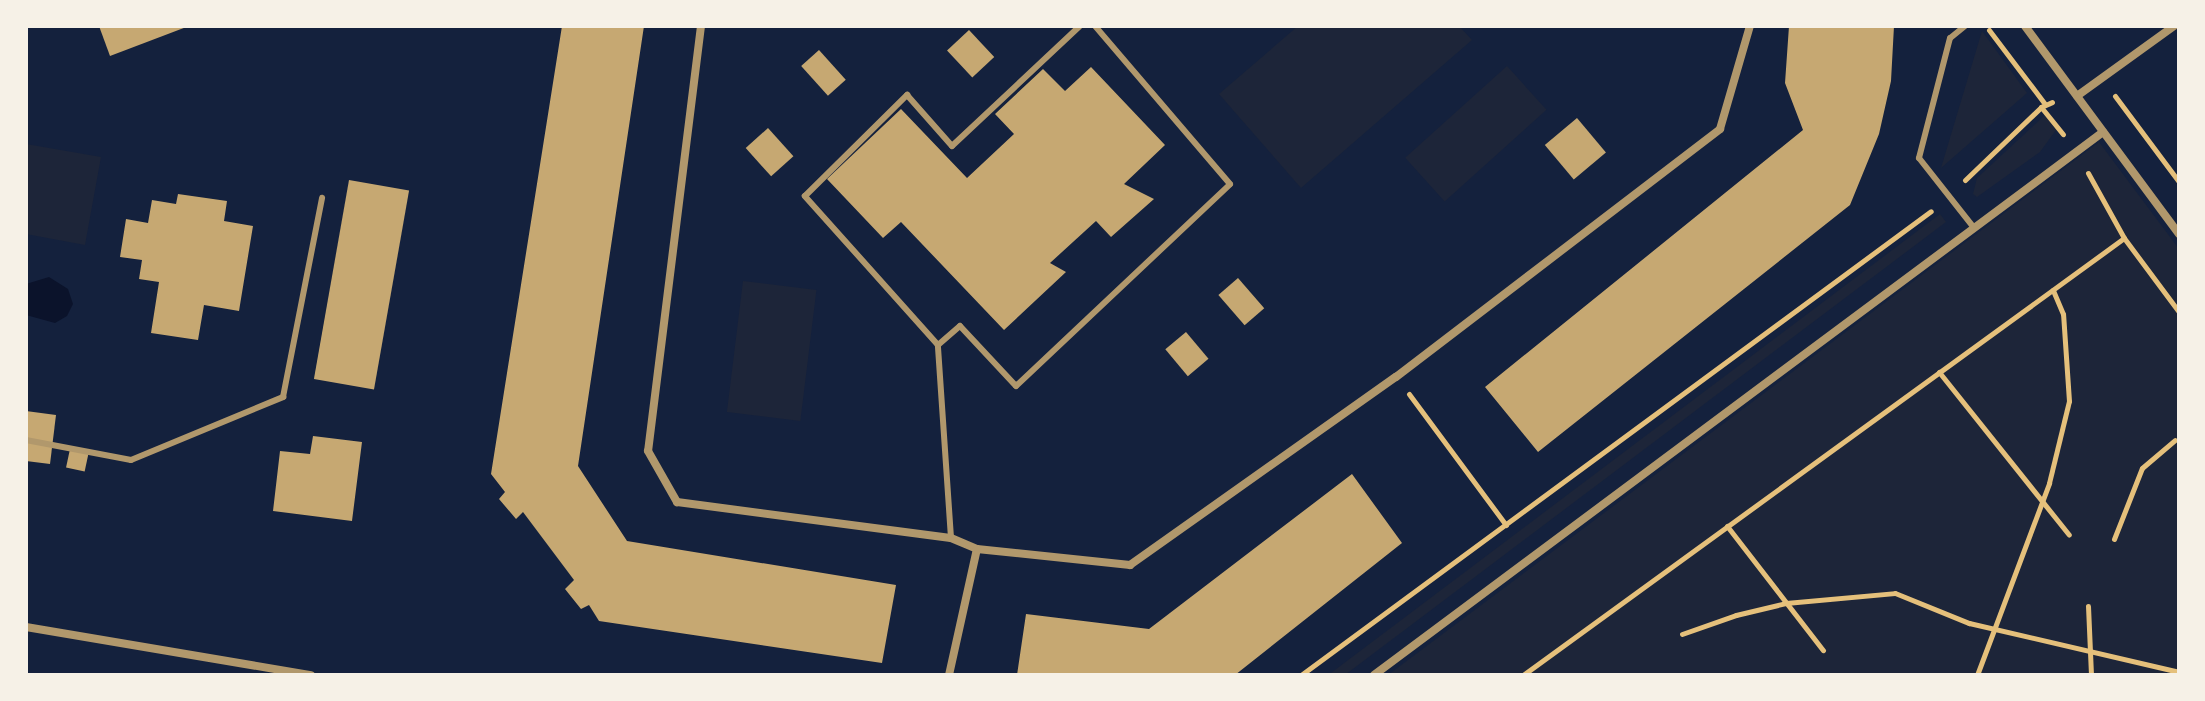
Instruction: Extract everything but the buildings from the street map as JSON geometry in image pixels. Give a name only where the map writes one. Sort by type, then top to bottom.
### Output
[{"type":"street","points":[[701,26],[648,451],[677,502],[951,538],[977,549],[1130,565],[1396,377],[1720,129],[1750,26]]},
{"type":"street","points":[[2025,26],[2179,234]]},
{"type":"street","points":[[2077,96],[2174,26]]},
{"type":"street","points":[[1374,675],[2103,132]]},
{"type":"street","points":[[949,675],[977,549]]},
{"type":"street","points":[[26,627],[311,675]]},
{"type":"lane","points":[[951,538],[938,345],[805,196],[907,95],[952,146],[1080,26]]},
{"type":"lane","points":[[938,345],[960,326],[1016,386],[1230,184],[1095,26]]},
{"type":"lane","points":[[1965,26],[1950,38],[1919,158],[1974,228]]},
{"type":"lane","points":[[26,440],[131,460],[283,397],[322,198]]},
{"type":"path","points":[[1985,26],[2076,151],[2124,238],[2179,312]]},
{"type":"path","points":[[2101,78],[2179,182]]},
{"type":"path","points":[[1301,675],[1949,196],[2043,106],[2077,96]]},
{"type":"path","points":[[1523,675],[2124,238]]},
{"type":"path","points":[[1977,675],[2041,503],[2069,401],[2063,314],[2053,289]]},
{"type":"path","points":[[1939,372],[2069,535]]},
{"type":"path","points":[[1396,377],[1506,525]]},
{"type":"path","points":[[2114,539],[2142,468],[2175,440]]},
{"type":"path","points":[[1727,526],[1823,650]]},
{"type":"path","points":[[1682,634],[1736,615],[1786,603],[1895,593],[1993,629],[2179,672]]},
{"type":"path","points":[[2088,606],[2091,675]]},
{"type":"shaded area","points":[[1298,26],[1459,26],[1472,40],[1301,188],[1219,94]]},
{"type":"shaded area","points":[[1982,31],[2027,93],[1941,168]]},
{"type":"shaded area","points":[[1507,66],[1546,110],[1445,202],[1405,158]]},
{"type":"shaded area","points":[[2045,115],[2056,130],[2040,152],[1977,197],[1973,194],[1977,178]]},
{"type":"shaded area","points":[[2099,142],[2179,249],[2179,675],[1388,675]]},
{"type":"shaded area","points":[[26,144],[101,157],[85,245],[26,234]]},
{"type":"shaded area","points":[[1940,214],[1946,222],[1345,675],[1328,675]]},
{"type":"shaded area","points":[[49,277],[68,289],[73,304],[67,316],[55,323],[26,315],[26,284]]},
{"type":"shaded area","points":[[743,281],[816,290],[800,421],[727,412]]}]
